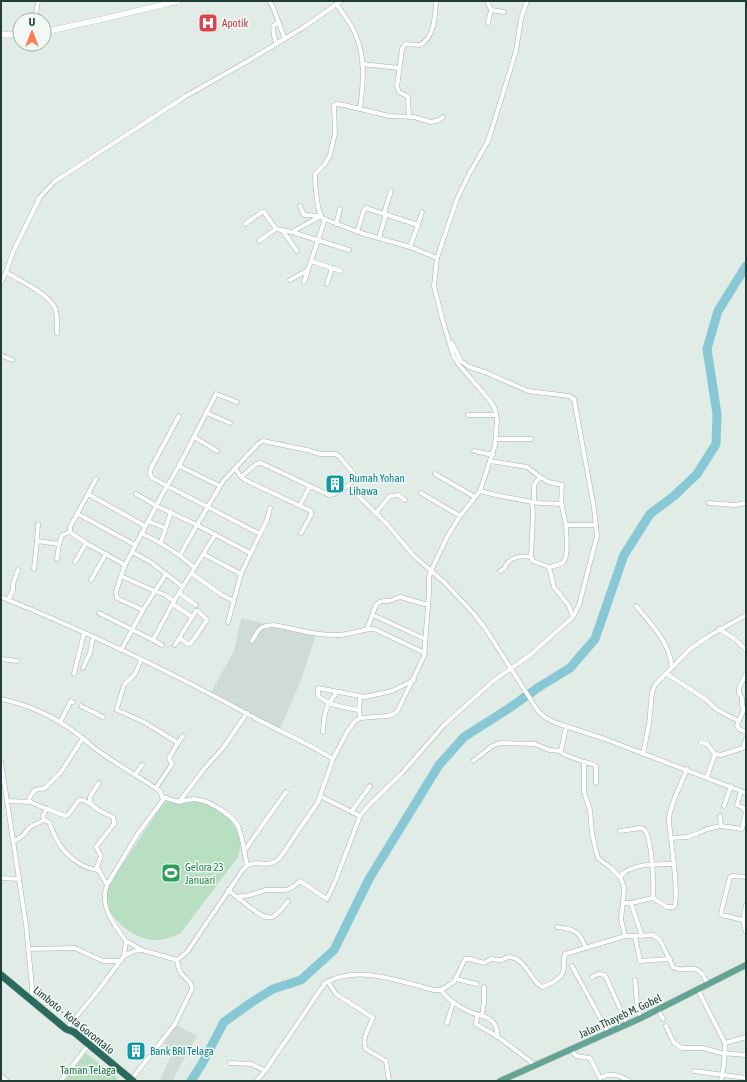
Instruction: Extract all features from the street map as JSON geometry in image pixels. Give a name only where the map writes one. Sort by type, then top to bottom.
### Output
[{"type":"highway","name":"Limboto - Kota Gorontalo","points":[[1,975],[66,1029],[74,1032],[130,1081]]},
{"type":"highway","points":[[66,1029],[86,1048],[130,1081]]},
{"type":"main road","name":"Jalan Thayeb M. Gobel","points":[[500,1081],[658,1010],[746,965]]},
{"type":"street","points":[[36,12],[38,1]]},
{"type":"street","points":[[52,30],[178,1]]},
{"type":"street","points":[[269,1],[285,39]]},
{"type":"street","points":[[1,283],[13,252],[40,197],[54,182],[124,138],[186,96],[277,44],[341,1]]},
{"type":"street","points":[[409,117],[408,98],[398,90],[399,68],[403,46],[407,44],[420,45],[427,39],[435,20],[436,1]]},
{"type":"street","points":[[487,1],[490,10],[488,23]]},
{"type":"street","points":[[177,960],[187,952],[228,890],[247,865],[252,863],[269,865],[276,862],[314,810],[333,759],[347,732],[355,721],[360,718],[394,714],[402,704],[414,680],[424,653],[431,570],[438,553],[460,516],[480,491],[493,455],[497,420],[491,402],[459,365],[453,355],[434,286],[437,258],[456,200],[491,132],[516,51],[521,19],[527,1]]},
{"type":"street","points":[[337,5],[349,21],[361,51],[362,85],[360,109]]},
{"type":"street","points":[[490,10],[504,12]]},
{"type":"street","points":[[277,44],[273,26],[279,22]]},
{"type":"street","points":[[1,35],[12,34]]},
{"type":"street","points":[[362,64],[399,68]]},
{"type":"street","points":[[304,282],[318,241],[323,218],[318,203],[315,174],[325,164],[330,155],[335,133],[334,106],[339,104],[390,116],[409,117],[431,122],[439,120],[443,117]]},
{"type":"street","points":[[379,238],[391,191]]},
{"type":"street","points":[[300,206],[304,215],[323,218],[357,232],[410,247],[437,258]]},
{"type":"street","points":[[336,224],[340,209]]},
{"type":"street","points":[[357,232],[364,209],[418,224]]},
{"type":"street","points":[[245,224],[264,212],[276,229],[292,232],[349,250]]},
{"type":"street","points":[[410,247],[422,212]]},
{"type":"street","points":[[292,232],[323,218]]},
{"type":"street","points":[[259,241],[276,229]]},
{"type":"street","points":[[283,231],[297,251]]},
{"type":"street","points":[[311,261],[341,271]]},
{"type":"street","points":[[327,284],[332,268]]},
{"type":"street","points":[[290,280],[308,270]]},
{"type":"street","points":[[6,272],[37,291],[54,307],[57,322],[57,333]]},
{"type":"street","points":[[237,897],[266,890],[286,890],[293,887],[300,881],[327,899],[360,816],[368,806],[402,773],[444,725],[475,697],[510,668],[530,655],[573,617],[579,605],[597,536],[573,397],[528,391],[485,372],[468,367],[460,361],[448,338]]},
{"type":"street","points":[[1,355],[12,360]]},
{"type":"street","points":[[143,610],[117,598],[116,592],[125,565],[216,394],[237,402]]},
{"type":"street","points":[[207,413],[230,423]]},
{"type":"street","points":[[468,415],[496,415]]},
{"type":"street","points":[[179,416],[150,470],[152,478],[260,534]]},
{"type":"street","points":[[194,437],[217,451]]},
{"type":"street","points":[[496,439],[530,439]]},
{"type":"street","points":[[180,555],[220,486],[235,468],[259,443],[263,441],[320,454],[335,454],[339,456],[353,473],[354,478],[348,486],[341,488],[332,495],[261,463],[256,464],[241,477]]},
{"type":"street","points":[[474,451],[493,455]]},
{"type":"street","points":[[490,461],[527,467],[549,482],[562,485],[561,497],[566,525],[567,543],[565,560],[560,564],[549,567]]},
{"type":"street","points":[[179,466],[220,486]]},
{"type":"street","points":[[235,468],[245,480],[310,510],[312,512],[301,533]]},
{"type":"street","points":[[435,474],[475,497]]},
{"type":"street","points":[[540,477],[534,485],[531,557],[533,561],[549,567],[554,587],[569,606],[573,617]]},
{"type":"street","points":[[70,532],[70,527],[96,479]]},
{"type":"street","points":[[300,505],[310,486]]},
{"type":"street","points":[[348,486],[376,512],[413,556],[431,570],[474,614],[538,711],[546,718],[566,727],[593,735],[746,792]]},
{"type":"street","points":[[480,491],[533,502],[562,504]]},
{"type":"street","points":[[421,493],[460,516]]},
{"type":"street","points":[[88,494],[146,524],[165,528]]},
{"type":"street","points":[[136,494],[250,553]]},
{"type":"street","points":[[376,512],[390,496],[398,495],[405,500]]},
{"type":"street","points":[[709,504],[735,505],[746,503]]},
{"type":"street","points":[[228,622],[241,574],[267,520],[270,508]]},
{"type":"street","points":[[161,542],[165,534],[165,528],[171,512]]},
{"type":"street","points":[[78,514],[135,545]]},
{"type":"street","points":[[34,569],[38,524]]},
{"type":"street","points":[[566,525],[596,525]]},
{"type":"street","points":[[70,532],[86,543],[125,565]]},
{"type":"street","points":[[57,559],[62,535],[70,532]]},
{"type":"street","points":[[141,533],[161,542],[180,555],[195,568]]},
{"type":"street","points":[[153,640],[179,593],[215,535]]},
{"type":"street","points":[[37,541],[59,544]]},
{"type":"street","points":[[75,562],[86,543]]},
{"type":"street","points":[[132,552],[149,562],[183,587]]},
{"type":"street","points":[[91,580],[106,554]]},
{"type":"street","points":[[203,554],[241,574]]},
{"type":"street","points":[[500,571],[504,569],[511,560],[521,556],[531,557]]},
{"type":"street","points":[[8,600],[13,590],[13,584],[18,570]]},
{"type":"street","points":[[191,573],[222,595],[234,601]]},
{"type":"street","points":[[121,650],[143,610],[166,574]]},
{"type":"street","points":[[122,576],[165,595],[192,617]]},
{"type":"street","points":[[179,593],[196,605]]},
{"type":"street","points":[[368,629],[378,602],[393,600],[400,596],[428,605]]},
{"type":"street","points":[[1,597],[93,637],[188,682],[247,714],[308,744],[333,759]]},
{"type":"street","points":[[636,606],[664,641],[672,660],[672,668]]},
{"type":"street","points":[[175,645],[179,638],[192,617],[196,612],[198,611],[208,621],[191,643],[188,644],[179,638]]},
{"type":"street","points":[[99,613],[162,645]]},
{"type":"street","points":[[373,615],[425,639]]},
{"type":"street","points":[[644,754],[654,686],[690,649],[719,629],[746,615]]},
{"type":"street","points":[[252,641],[260,628],[267,625],[274,625],[324,635],[357,633],[368,629],[374,629],[424,653]]},
{"type":"street","points":[[719,629],[736,640],[746,650]]},
{"type":"street","points":[[74,674],[84,634]]},
{"type":"street","points":[[83,668],[90,653],[93,637]]},
{"type":"street","points":[[1,659],[17,661]]},
{"type":"street","points":[[141,660],[135,674],[124,686],[117,708],[118,710],[144,722],[178,743]]},
{"type":"street","points":[[667,674],[716,708],[739,721]]},
{"type":"street","points":[[746,674],[739,688],[744,709],[737,726],[738,729],[746,732]]},
{"type":"street","points":[[359,710],[348,709],[322,700],[318,696],[318,688],[365,697],[392,691],[414,680]]},
{"type":"street","points":[[323,732],[325,711],[329,702],[337,692]]},
{"type":"street","points":[[360,697],[360,718]]},
{"type":"street","points":[[1,699],[16,703],[60,722],[93,747],[160,791],[163,800],[137,835],[104,892],[107,913],[126,941],[142,950],[177,960]]},
{"type":"street","points":[[60,722],[71,701],[73,702]]},
{"type":"street","points":[[81,706],[103,716]]},
{"type":"street","points":[[179,802],[204,769],[223,748],[247,714]]},
{"type":"street","points":[[561,751],[566,727]]},
{"type":"street","points":[[156,788],[172,764],[169,758],[183,736]]},
{"type":"street","points":[[31,802],[29,799],[35,790],[45,788],[61,772],[83,738]]},
{"type":"street","points":[[701,742],[707,744],[716,754],[721,755],[742,748],[746,739]]},
{"type":"street","points":[[473,761],[496,744],[535,744],[549,750],[561,751],[563,754],[593,764],[596,766],[596,783]]},
{"type":"street","points":[[707,777],[716,754]]},
{"type":"street","points":[[1,762],[14,841],[28,949],[32,987],[31,1000]]},
{"type":"street","points":[[584,762],[584,792],[590,810],[592,833],[596,852],[598,858],[620,877],[624,887],[621,919],[625,936]]},
{"type":"street","points":[[135,775],[142,765]]},
{"type":"street","points":[[623,903],[632,903],[653,898],[667,907],[674,907],[676,904],[676,886],[670,838],[670,815],[687,770]]},
{"type":"street","points":[[93,806],[90,798],[99,783]]},
{"type":"street","points":[[352,812],[370,786]]},
{"type":"street","points":[[724,806],[731,786]]},
{"type":"street","points":[[670,838],[696,834],[707,829],[721,826],[744,830],[746,812],[744,808],[738,805],[741,791]]},
{"type":"street","points":[[244,851],[286,792]]},
{"type":"street","points":[[320,796],[360,816]]},
{"type":"street","points":[[163,797],[179,802],[200,800],[214,806],[230,816],[237,824],[243,840],[247,865]]},
{"type":"street","points":[[7,801],[31,802],[47,810],[66,816],[79,800],[83,800],[112,817],[114,824],[96,846],[101,856],[97,862],[98,870],[107,885]]},
{"type":"street","points":[[44,820],[44,815],[47,810]]},
{"type":"street","points":[[720,816],[721,826]]},
{"type":"street","points":[[14,841],[21,838],[30,827],[44,820]]},
{"type":"street","points":[[44,820],[49,822],[58,843],[65,852],[91,870],[98,870]]},
{"type":"street","points":[[620,830],[641,828],[645,830],[654,881],[653,898]]},
{"type":"street","points":[[620,877],[624,872],[630,869],[651,864],[673,864]]},
{"type":"street","points":[[743,920],[736,917],[722,915],[721,913],[730,877],[746,877]]},
{"type":"street","points":[[1,878],[19,879]]},
{"type":"street","points":[[228,890],[267,919],[272,918],[288,901]]},
{"type":"street","points":[[632,903],[642,936]]},
{"type":"street","points":[[746,905],[743,920],[746,932]]},
{"type":"street","points":[[557,927],[569,928],[579,934],[586,948]]},
{"type":"street","points":[[256,1081],[266,1072],[321,988],[328,982],[350,975],[362,975],[402,982],[434,990],[441,990],[450,986],[456,979],[465,959],[484,963],[491,959],[500,960],[510,957],[529,970],[538,984],[542,987],[558,979],[561,975],[564,968],[564,955],[625,936],[653,935],[660,940],[673,967],[676,969],[699,970],[708,984]]},
{"type":"street","points":[[635,936],[640,961],[670,959]]},
{"type":"street","points":[[124,956],[126,941]]},
{"type":"street","points":[[28,949],[75,948],[103,961],[120,961]]},
{"type":"street","points":[[66,1029],[124,956],[134,951],[142,950]]},
{"type":"street","points":[[130,1081],[175,1024],[192,989],[189,981],[180,973],[177,960]]},
{"type":"street","points":[[572,966],[608,1032]]},
{"type":"street","points":[[592,977],[598,974],[605,975],[627,1024]]},
{"type":"street","points":[[456,979],[476,984]]},
{"type":"street","points":[[635,980],[637,1009],[641,1018]]},
{"type":"street","points":[[328,982],[333,991],[340,997],[373,1018],[364,1042],[365,1047],[386,1061],[389,1081]]},
{"type":"street","points":[[482,1015],[484,987]]},
{"type":"street","points":[[441,990],[453,1003],[469,1012],[482,1015],[493,1022],[496,1025],[498,1037]]},
{"type":"street","points":[[698,990],[725,1044],[726,1053],[721,1081]]},
{"type":"street","points":[[447,1023],[453,1003]]},
{"type":"street","points":[[658,1010],[663,1019]]},
{"type":"street","points":[[477,1015],[476,1024],[498,1037],[530,1061],[534,1066]]},
{"type":"street","points":[[666,1026],[674,1043],[682,1048],[703,1048],[712,1051],[746,1055]]},
{"type":"street","points":[[725,1044],[746,1037]]},
{"type":"street","points":[[61,1081],[86,1048]]},
{"type":"street","points":[[571,1049],[576,1056],[590,1058],[600,1078],[611,1074],[618,1075],[629,1081]]},
{"type":"street","points":[[230,1063],[252,1064],[266,1072]]},
{"type":"street","points":[[694,1071],[746,1078]]},
{"type":"street","points":[[1,1076],[7,1081]]},
{"type":"shaded area","points":[[241,618],[316,635],[301,680],[280,729],[211,692],[234,651]]},
{"type":"shaded area","points":[[176,1025],[197,1036],[172,1081],[161,1081],[160,1080],[174,1049],[164,1044]]},
{"type":"green space","name":"Gelora 23 Januari","points":[[196,798],[218,809],[235,826],[240,844],[238,857],[180,934],[158,940],[140,937],[125,928],[113,916],[106,902],[106,889],[164,802]]},
{"type":"green space","name":"Taman Telaga","points":[[86,1053],[118,1078],[115,1081],[64,1081]]},
{"type":"waterway","points":[[191,1081],[224,1022],[273,989],[301,980],[334,950],[369,879],[439,765],[464,737],[570,668],[595,639],[624,555],[650,514],[674,496],[697,474],[716,444],[717,414],[707,349],[718,311],[746,266]]},
{"type":"place","name":"Apotik","points":[[208,23]]},
{"type":"place","name":"Rumah Yohan Lihawa","points":[[335,484]]},
{"type":"place","name":"Gelora 23 Januari","points":[[171,873]]},
{"type":"place","name":"Bank BRI Telaga","points":[[136,1051]]}]
